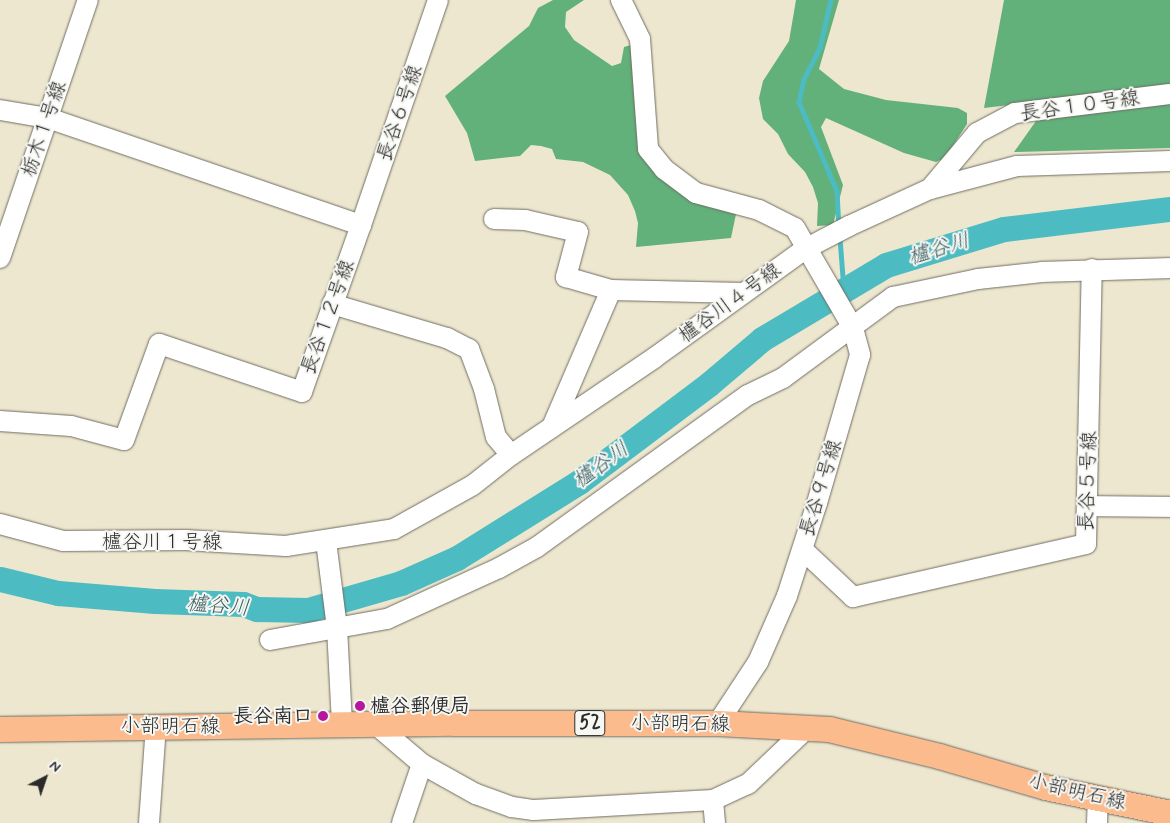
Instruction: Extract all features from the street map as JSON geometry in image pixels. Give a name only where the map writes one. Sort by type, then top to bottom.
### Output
[{"type":"main road","name":"小部明石線","points":[[0,729],[342,724],[718,723],[807,728],[829,730],[939,756],[1045,787],[1170,812]]},
{"type":"street","name":"栃木１号線","points":[[0,258],[88,0]]},
{"type":"street","name":"長谷６号線","points":[[361,225],[438,0]]},
{"type":"street","name":"長谷９号線","points":[[621,0],[640,39],[648,149],[664,169],[696,193],[758,210],[795,228],[805,249],[853,328],[860,355],[803,550],[758,662],[718,723]]},
{"type":"street","name":"長谷１０号線","points":[[930,189],[976,133],[1015,113],[1170,94]]},
{"type":"street","points":[[0,110],[48,118],[361,225]]},
{"type":"street","name":"櫨谷川４号線","points":[[326,541],[394,529],[474,485],[511,454],[805,249],[840,230],[930,189],[1017,166],[1170,161]]},
{"type":"street","points":[[494,219],[525,220],[578,232],[566,277],[612,290],[743,294]]},
{"type":"street","name":"長谷１２号線","points":[[0,421],[71,426],[124,440],[159,344],[302,392],[361,225]]},
{"type":"street","points":[[270,640],[387,619],[499,568],[537,547],[748,395],[782,378],[893,297],[978,279],[1092,269],[1170,268]]},
{"type":"street","name":"長谷５号線","points":[[803,550],[853,597],[1086,544],[1092,269]]},
{"type":"street","points":[[552,427],[612,290]]},
{"type":"street","points":[[332,304],[447,338],[469,349],[484,389],[496,437],[511,454]]},
{"type":"street","points":[[1088,506],[1170,507]]},
{"type":"street","name":"櫨谷川１号線","points":[[0,524],[63,541],[186,540],[286,546],[326,541]]},
{"type":"street","points":[[326,541],[337,628],[342,724]]},
{"type":"street","points":[[376,724],[422,764],[476,794],[536,817],[713,800],[748,784],[807,728]]},
{"type":"street","points":[[149,823],[156,726]]},
{"type":"street","points":[[402,823],[422,764]]},
{"type":"street","points":[[1097,823],[1098,798]]},
{"type":"street","points":[[713,800],[715,823]]},
{"type":"green space","points":[[553,0],[584,0],[566,12],[565,27],[574,40],[612,66],[621,63],[624,47],[638,43],[643,144],[736,214],[731,238],[636,247],[638,223],[635,211],[628,195],[610,175],[583,162],[556,159],[552,149],[541,146],[531,145],[520,156],[475,161],[467,133],[445,96],[529,26],[538,8]]},
{"type":"green space","points":[[796,0],[839,0],[819,69],[844,89],[886,100],[958,108],[967,113],[967,124],[945,158],[936,162],[904,153],[826,118],[821,127],[843,185],[833,225],[817,226],[818,203],[813,187],[805,172],[788,154],[778,134],[763,119],[759,98],[763,81],[789,41]]},
{"type":"green space","points":[[1004,0],[1170,0],[1170,148],[1014,152],[1036,121],[1036,102],[984,108]]},
{"type":"waterway","points":[[831,0],[820,48],[804,79],[799,102],[837,191],[839,225]]},
{"type":"waterway","name":"櫨谷川","points":[[0,579],[58,593],[155,601],[243,604],[257,609],[308,610],[401,583],[457,558],[579,482],[709,384],[762,339],[886,265],[1004,229],[1170,209]]},
{"type":"waterway","points":[[840,238],[844,290]]},
{"type":"place","name":"櫨谷郵便局","points":[[360,706]]},
{"type":"place","name":"長谷南口","points":[[323,716]]}]
